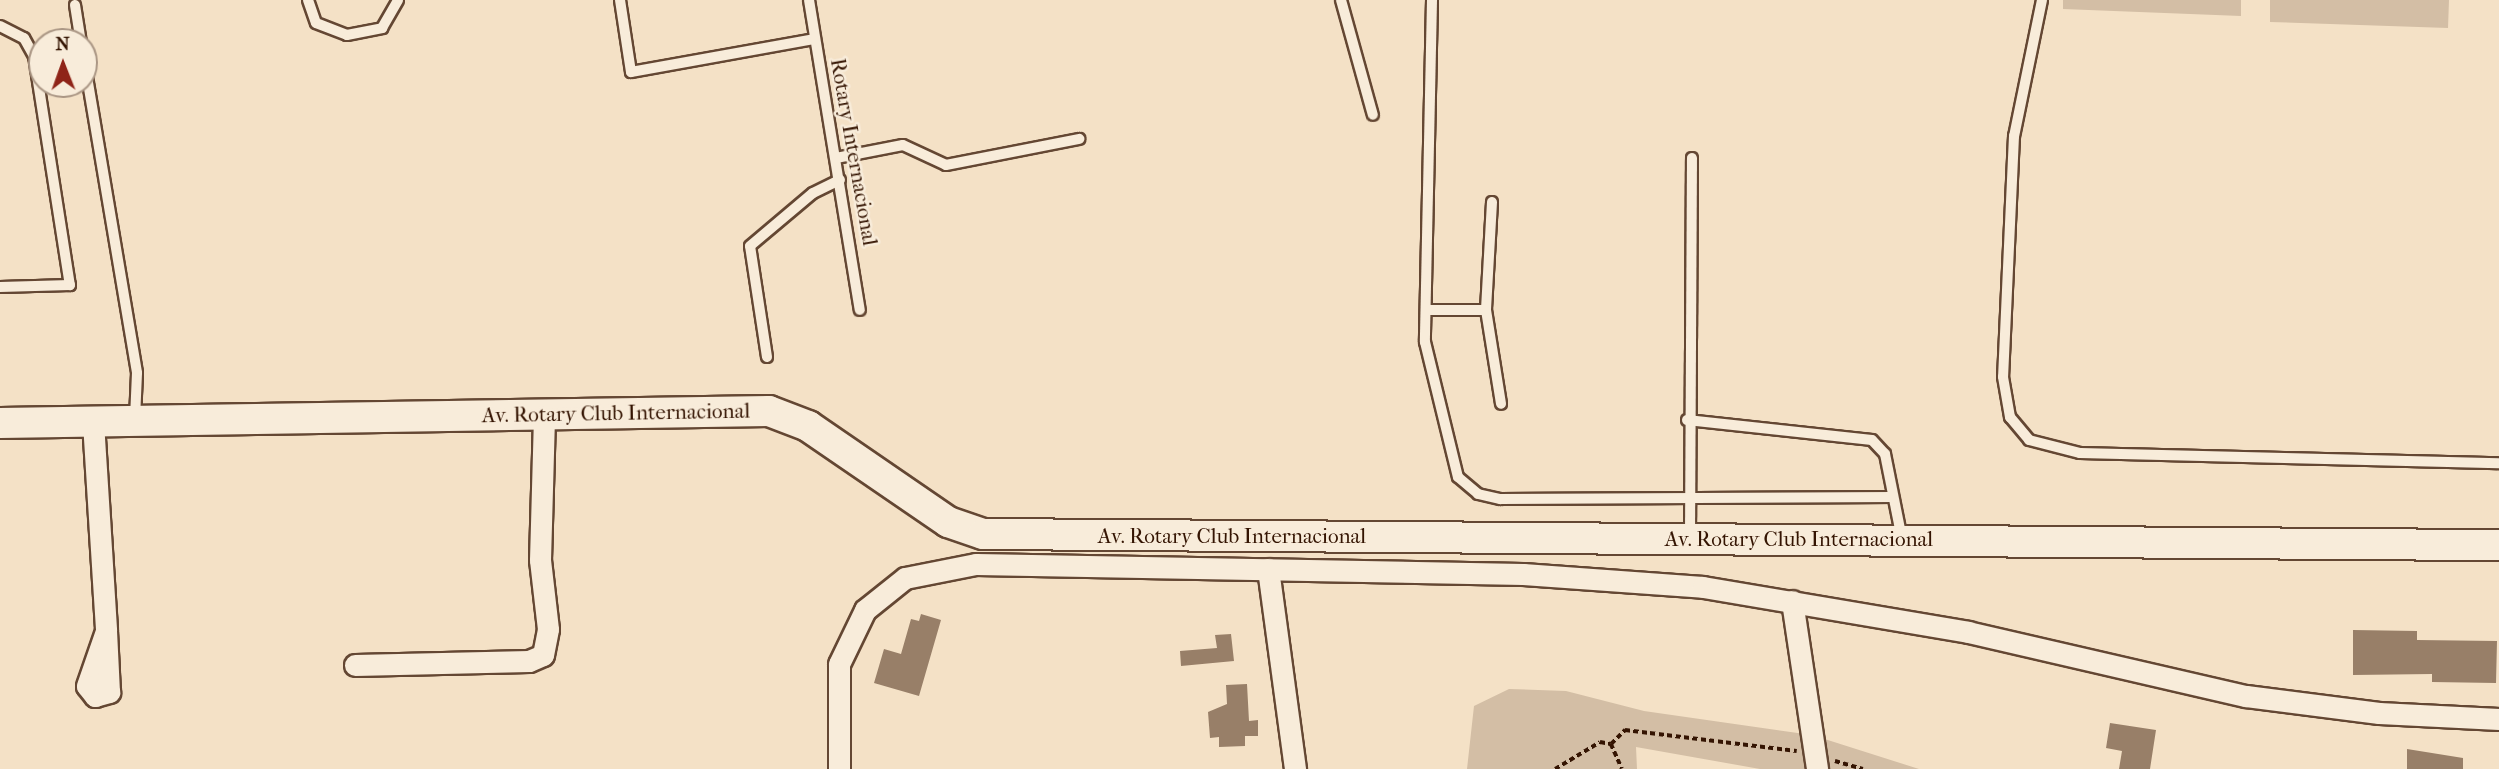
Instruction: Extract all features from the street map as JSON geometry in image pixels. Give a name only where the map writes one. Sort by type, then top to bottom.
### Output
[{"type":"main road","name":"Av. Rotary Club Internacional","points":[[0,423],[769,411],[808,426],[948,522],[982,534],[2499,545]]},
{"type":"street","points":[[355,665],[529,661],[543,655],[548,629],[540,560],[544,416]]},
{"type":"street","points":[[93,422],[106,631]]},
{"type":"street","points":[[839,769],[837,695],[847,639],[877,597],[905,578],[976,564],[1572,576],[1792,601],[1968,632],[2246,696],[2379,713],[2499,719]]},
{"type":"street","points":[[1268,569],[1295,769]]},
{"type":"street","points":[[1792,601],[1816,762]]},
{"type":"lane","points":[[308,0],[316,23],[347,34],[382,28],[398,0]]},
{"type":"lane","points":[[620,0],[631,72],[815,39]]},
{"type":"lane","name":"Rotary Internacional","points":[[809,0],[860,310]]},
{"type":"lane","points":[[1341,0],[1373,115]]},
{"type":"lane","points":[[1432,0],[1425,342],[1450,454],[1458,477],[1478,494],[1893,497]]},
{"type":"lane","points":[[2042,0],[2014,136],[2003,377],[2010,417],[2029,440],[2080,453],[2499,463]]},
{"type":"lane","points":[[75,5],[79,28]]},
{"type":"lane","points":[[0,26],[24,38],[34,56],[70,285],[0,287]]},
{"type":"lane","points":[[91,98],[137,373],[135,421]]},
{"type":"lane","points":[[836,158],[903,145],[946,165],[1079,139]]},
{"type":"lane","points":[[1690,538],[1687,420],[1692,158]]},
{"type":"lane","points":[[767,357],[750,246],[814,193],[840,180]]},
{"type":"lane","points":[[1492,202],[1486,310],[1501,404]]},
{"type":"lane","points":[[1427,310],[1486,310]]},
{"type":"lane","points":[[1687,420],[1872,440],[1885,454],[1902,539]]},
{"type":"path","points":[[1555,769],[1594,745],[1611,744],[1625,730],[1863,769]]},
{"type":"path","points":[[1611,744],[1622,769]]},
{"type":"shaded area","points":[[2063,0],[2241,0],[2241,16],[2063,9]]},
{"type":"shaded area","points":[[2270,0],[2449,0],[2448,28],[2270,22]]},
{"type":"shaded area","points":[[1509,689],[1566,691],[1644,711],[1812,735],[1919,769],[1760,769],[1636,747],[1637,769],[1467,769],[1474,706]]},
{"type":"building","points":[[921,614],[941,620],[919,696],[874,683],[884,649],[901,654],[911,619],[919,621]]},
{"type":"building","points":[[2353,630],[2417,631],[2417,640],[2497,641],[2496,683],[2432,682],[2432,674],[2353,675]]},
{"type":"building","points":[[1231,634],[1234,661],[1181,666],[1180,651],[1217,648],[1215,635]]},
{"type":"building","points":[[1247,684],[1249,721],[1258,720],[1258,736],[1245,736],[1245,746],[1219,747],[1219,737],[1210,738],[1208,712],[1227,704],[1226,685]]},
{"type":"building","points":[[2110,723],[2156,730],[2150,769],[2119,769],[2122,751],[2106,748]]},
{"type":"building","points":[[2407,749],[2463,758],[2463,769],[2407,769]]}]
